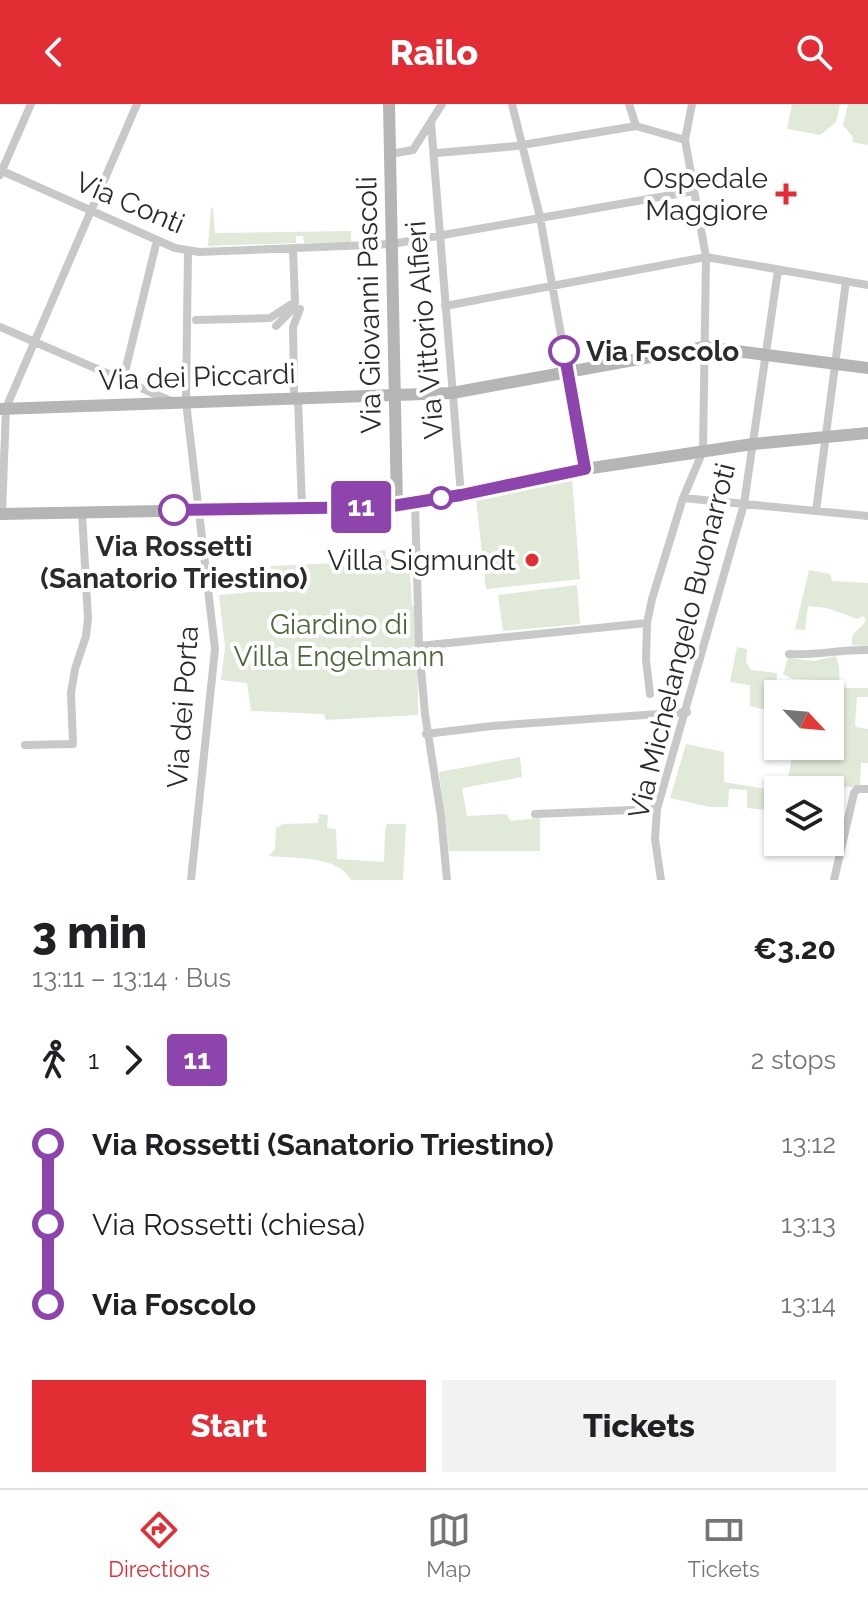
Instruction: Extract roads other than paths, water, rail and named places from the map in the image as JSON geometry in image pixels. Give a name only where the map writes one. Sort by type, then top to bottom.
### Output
[{"type":"main road","name":"Via Giovanni Pascoli","points":[[389,104],[397,505]]},
{"type":"main road","name":"Via dei Piccardi","points":[[3,408],[296,395],[452,393],[705,347],[868,368]]},
{"type":"main road","points":[[1,514],[397,505],[585,469],[753,444],[868,433]]},
{"type":"street","points":[[1,172],[31,104]]},
{"type":"street","points":[[1,514],[3,408],[35,342],[137,104]]},
{"type":"street","points":[[390,154],[413,150],[442,104]]},
{"type":"street","points":[[512,104],[519,146],[540,217],[585,469]]},
{"type":"street","points":[[629,104],[636,126]]},
{"type":"street","points":[[650,694],[646,660],[647,623],[683,498],[703,451],[706,257],[685,140],[692,104]]},
{"type":"street","name":"Via Vittorio Alfieri","points":[[431,123],[461,495]]},
{"type":"street","points":[[436,158],[636,126],[685,140]]},
{"type":"street","name":"Via Conti","points":[[1,172],[188,251],[392,244],[694,191]]},
{"type":"street","points":[[123,380],[157,240]]},
{"type":"street","points":[[276,326],[291,311],[295,302],[293,249]]},
{"type":"street","name":"Via dei Porta","points":[[188,251],[194,323],[186,402],[215,649],[191,880]]},
{"type":"street","points":[[445,306],[706,257],[868,285]]},
{"type":"street","name":"Via Michelangelo Buonarroti","points":[[661,880],[655,839],[657,809],[744,504],[778,270]]},
{"type":"street","points":[[816,511],[846,281]]},
{"type":"street","points":[[194,323],[270,318],[290,305]]},
{"type":"street","points":[[300,309],[293,327],[302,508]]},
{"type":"street","points":[[0,327],[171,401]]},
{"type":"street","points":[[683,498],[868,516]]},
{"type":"street","points":[[415,503],[419,646],[426,734],[441,816],[447,880]]},
{"type":"street","points":[[25,745],[73,744],[71,693],[88,618],[82,513]]},
{"type":"street","points":[[419,646],[647,623]]},
{"type":"street","points":[[789,654],[813,656],[843,650],[868,650]]},
{"type":"street","points":[[426,734],[492,726],[687,712]]},
{"type":"street","points":[[834,880],[854,793],[857,789],[868,789]]},
{"type":"street","points":[[535,814],[657,809]]},
{"type":"place","name":"Ospedale Maggiore","points":[[786,194]]},
{"type":"place","name":"Via Foscolo","points":[[564,351]]},
{"type":"place","name":"Via Rossetti (Sanatorio Triestino)","points":[[174,510]]},
{"type":"place","name":"Villa Sigmundt","points":[[532,560]]},
{"type":"park label","name":"Giardino di Villa Engelmann","points":[[339,640]]}]
